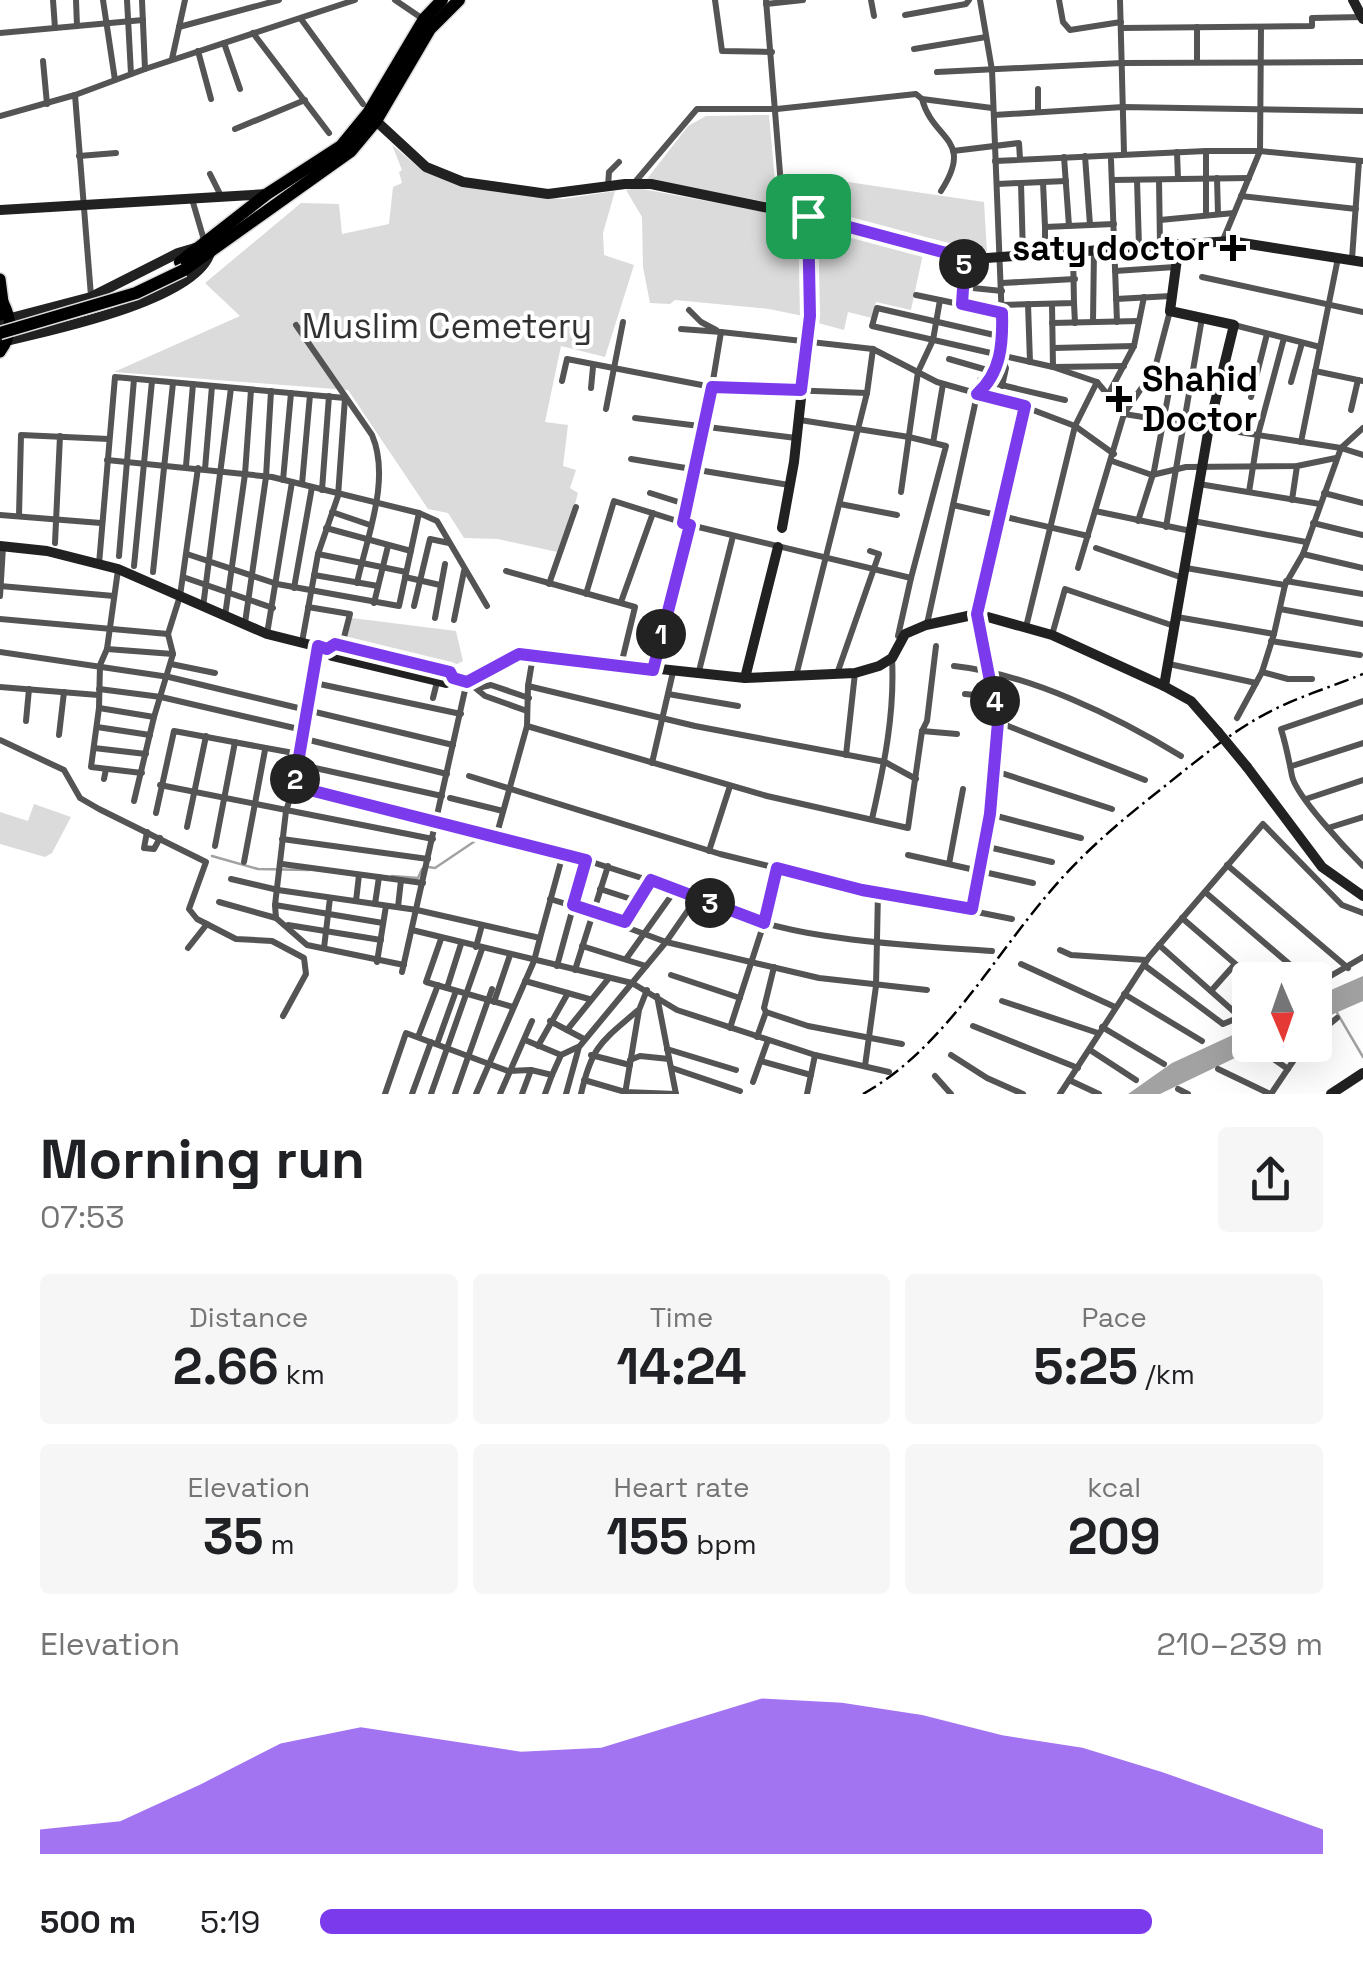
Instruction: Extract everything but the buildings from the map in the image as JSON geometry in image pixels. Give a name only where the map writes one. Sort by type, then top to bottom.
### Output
[{"type":"highway","points":[[204,247],[351,150],[424,19],[442,0]]},
{"type":"highway","points":[[3,328],[136,294],[182,266],[267,194],[341,146],[430,29],[459,0]]},
{"type":"main road","points":[[0,279],[0,352]]},
{"type":"street","points":[[54,0],[55,28]]},
{"type":"street","points":[[76,0],[77,26]]},
{"type":"street","points":[[102,0],[114,80]]},
{"type":"street","points":[[127,0],[131,74]]},
{"type":"street","points":[[142,0],[144,68]]},
{"type":"street","points":[[172,60],[184,0]]},
{"type":"street","points":[[178,28],[279,0]]},
{"type":"street","points":[[0,116],[75,95],[144,68],[356,0]]},
{"type":"street","points":[[396,0],[424,19]]},
{"type":"street","points":[[715,0],[722,52],[772,52]]},
{"type":"street","points":[[783,210],[766,2],[803,0]]},
{"type":"street","points":[[871,0],[874,16]]},
{"type":"street","points":[[905,15],[966,4],[968,0]]},
{"type":"street","points":[[926,625],[977,394],[990,383],[1003,337],[992,70],[980,0]]},
{"type":"street","points":[[1059,0],[1063,22],[1070,30],[1121,25],[1312,26],[1312,18],[1363,18]]},
{"type":"street","points":[[1120,0],[1124,153]]},
{"type":"street","points":[[1352,0],[1363,18]]},
{"type":"street","points":[[300,19],[369,113],[426,167],[462,182],[534,194],[576,193],[634,183],[783,210],[965,258],[1222,241],[1357,261],[1361,161],[1260,151],[1124,153],[995,161]]},
{"type":"street","points":[[0,33],[142,20]]},
{"type":"street","points":[[1222,241],[1260,151],[1261,27]]},
{"type":"street","points":[[1197,28],[1197,62]]},
{"type":"street","points":[[254,33],[328,133]]},
{"type":"street","points":[[914,48],[986,37]]},
{"type":"street","points":[[224,42],[240,89]]},
{"type":"street","points":[[198,51],[211,98]]},
{"type":"street","points":[[43,61],[46,104]]},
{"type":"street","points":[[937,72],[1122,63],[1363,62]]},
{"type":"street","points":[[1038,89],[1038,112]]},
{"type":"street","points":[[634,183],[697,109],[777,109],[916,94],[922,99],[993,112],[1123,107],[1363,111]]},
{"type":"street","points":[[75,95],[91,297]]},
{"type":"street","points":[[922,99],[929,120],[944,132],[956,165],[941,191]]},
{"type":"street","points":[[235,129],[306,100]]},
{"type":"street","points":[[953,152],[1019,143],[1020,160]]},
{"type":"street","points":[[1206,151],[1206,214]]},
{"type":"street","points":[[1176,152],[1178,179]]},
{"type":"street","points":[[78,156],[116,154]]},
{"type":"street","points":[[1086,156],[1090,225]]},
{"type":"street","points":[[1064,157],[1068,226]]},
{"type":"street","points":[[1112,160],[1117,322]]},
{"type":"street","points":[[608,187],[609,172],[619,162]]},
{"type":"street","points":[[210,174],[221,196]]},
{"type":"street","points":[[1217,178],[1218,214]]},
{"type":"street","points":[[1112,180],[1249,178]]},
{"type":"street","points":[[1136,180],[1140,247]]},
{"type":"street","points":[[1159,180],[1160,245]]},
{"type":"street","points":[[997,184],[1066,181]]},
{"type":"street","points":[[1042,182],[1045,254]]},
{"type":"street","points":[[1020,183],[1023,256]]},
{"type":"street","points":[[0,210],[267,194]]},
{"type":"street","points":[[1241,196],[1358,204]]},
{"type":"street","points":[[3,328],[145,303],[207,263],[192,198]]},
{"type":"street","points":[[1160,220],[1234,213]]},
{"type":"street","points":[[782,528],[810,316],[808,216]]},
{"type":"street","points":[[1045,227],[1114,224]]},
{"type":"street","points":[[1078,568],[1124,414],[1156,368],[1170,311],[1179,244]]},
{"type":"street","points":[[3,328],[91,297],[178,254],[204,247]]},
{"type":"street","points":[[1092,322],[1094,250]]},
{"type":"street","points":[[1074,252],[1075,323]]},
{"type":"street","points":[[962,304],[965,258]]},
{"type":"street","points":[[1302,442],[1338,258]]},
{"type":"street","points":[[1115,272],[1176,267]]},
{"type":"street","points":[[1202,277],[1363,312]]},
{"type":"street","points":[[963,286],[1002,287],[1075,279]]},
{"type":"street","points":[[916,295],[1002,309],[1074,303]]},
{"type":"street","points":[[1116,299],[1172,296]]},
{"type":"street","points":[[1108,394],[1134,346],[1144,297]]},
{"type":"street","points":[[902,492],[918,372],[932,340],[940,300]]},
{"type":"street","points":[[1028,304],[1030,362]]},
{"type":"street","points":[[1052,304],[1054,367]]},
{"type":"street","points":[[1003,337],[877,308],[872,326],[1054,367],[1098,382],[1124,414],[1363,454]]},
{"type":"street","points":[[689,310],[701,322],[721,332]]},
{"type":"street","points":[[1170,311],[1320,347]]},
{"type":"street","points":[[1166,526],[1202,318]]},
{"type":"street","points":[[1052,324],[1140,321]]},
{"type":"street","points":[[606,409],[623,322]]},
{"type":"street","points":[[1164,686],[1209,427],[1234,325]]},
{"type":"street","points":[[296,326],[372,435],[380,453],[375,504],[358,583]]},
{"type":"street","points":[[681,328],[873,349],[943,384],[1025,406],[1074,426],[1113,458],[1152,475],[1202,467],[1298,466],[1336,458]]},
{"type":"street","points":[[653,670],[686,524],[721,332]]},
{"type":"street","points":[[1251,397],[1266,334]]},
{"type":"street","points":[[1249,492],[1258,435],[1284,338]]},
{"type":"street","points":[[1292,382],[1302,342]]},
{"type":"street","points":[[1053,348],[1134,346]]},
{"type":"street","points":[[796,677],[867,393],[873,349]]},
{"type":"street","points":[[1000,356],[1006,368],[1002,386]]},
{"type":"street","points":[[562,381],[567,359],[712,387],[867,393]]},
{"type":"street","points":[[950,359],[994,372]]},
{"type":"street","points":[[1054,367],[1124,366]]},
{"type":"street","points":[[591,388],[593,367]]},
{"type":"street","points":[[1315,371],[1360,381],[1351,410]]},
{"type":"street","points":[[1138,521],[1152,475],[1172,375]]},
{"type":"street","points":[[99,564],[114,378],[345,398]]},
{"type":"street","points":[[119,556],[134,379]]},
{"type":"street","points":[[980,380],[1066,400]]},
{"type":"street","points":[[134,566],[152,381]]},
{"type":"street","points":[[153,572],[173,382]]},
{"type":"street","points":[[1026,626],[1074,426],[1098,382]]},
{"type":"street","points":[[186,466],[193,384]]},
{"type":"street","points":[[932,443],[943,384]]},
{"type":"street","points":[[134,800],[174,654],[168,634],[180,596],[212,386]]},
{"type":"street","points":[[203,607],[232,388]]},
{"type":"street","points":[[225,617],[246,474],[251,390]]},
{"type":"street","points":[[245,625],[266,476],[271,391]]},
{"type":"street","points":[[266,634],[277,584],[288,481],[291,393]]},
{"type":"street","points":[[302,484],[310,395]]},
{"type":"street","points":[[322,490],[329,396]]},
{"type":"street","points":[[302,643],[318,554],[338,496],[345,398]]},
{"type":"street","points":[[972,909],[990,814],[998,722],[977,614],[1025,406]]},
{"type":"street","points":[[635,418],[796,438]]},
{"type":"street","points":[[798,420],[946,446],[898,636],[926,625],[977,614],[1052,635],[1191,700],[1322,866],[1363,896]]},
{"type":"street","points":[[1237,718],[1262,672],[1286,583],[1303,554],[1336,458],[1363,428]]},
{"type":"street","points":[[18,516],[21,434],[109,439]]},
{"type":"street","points":[[55,543],[60,436]]},
{"type":"street","points":[[632,459],[790,486]]},
{"type":"street","points":[[107,460],[266,476],[419,513],[437,521],[487,606]]},
{"type":"street","points":[[1292,500],[1298,466]]},
{"type":"street","points":[[1199,484],[1320,504]]},
{"type":"street","points":[[294,588],[312,487]]},
{"type":"street","points":[[650,493],[688,506]]},
{"type":"street","points":[[1324,494],[1363,503]]},
{"type":"street","points":[[586,594],[614,501],[686,524],[911,578]]},
{"type":"street","points":[[840,504],[896,515]]},
{"type":"street","points":[[953,505],[1088,536]]},
{"type":"street","points":[[550,584],[576,508]]},
{"type":"street","points":[[1095,511],[1166,526],[1193,526],[1306,542]]},
{"type":"street","points":[[332,512],[370,525]]},
{"type":"street","points":[[187,554],[277,584],[399,606],[419,513]]},
{"type":"street","points":[[621,602],[653,514]]},
{"type":"street","points":[[0,515],[102,523]]},
{"type":"street","points":[[1313,523],[1363,535]]},
{"type":"street","points":[[326,528],[411,552]]},
{"type":"street","points":[[698,675],[733,536]]},
{"type":"street","points":[[414,606],[430,539],[450,544]]},
{"type":"street","points":[[0,596],[1,546],[46,551],[118,569],[266,634],[322,648],[335,644],[340,652],[446,683],[453,678]]},
{"type":"street","points":[[374,603],[388,546]]},
{"type":"street","points":[[745,678],[778,547]]},
{"type":"street","points":[[1096,548],[1185,573],[1363,594]]},
{"type":"street","points":[[838,672],[879,554],[870,551]]},
{"type":"street","points":[[318,554],[440,586]]},
{"type":"street","points":[[1303,554],[1363,568]]},
{"type":"street","points":[[434,618],[445,564]]},
{"type":"street","points":[[118,569],[110,629],[100,665],[91,767],[142,773]]},
{"type":"street","points":[[454,620],[464,570]]},
{"type":"street","points":[[506,571],[636,606],[620,667]]},
{"type":"street","points":[[314,575],[378,586]]},
{"type":"street","points":[[183,577],[272,608]]},
{"type":"street","points":[[0,586],[114,596]]},
{"type":"street","points":[[1052,635],[1065,589],[1176,622],[1360,655]]},
{"type":"street","points":[[308,607],[350,614],[340,652]]},
{"type":"street","points":[[1280,609],[1363,624]]},
{"type":"street","points":[[0,619],[168,634]]},
{"type":"street","points":[[219,902],[276,918],[307,945],[346,951],[403,968],[436,823],[446,797],[447,774],[461,714],[473,684],[519,654],[745,678],[855,673],[892,658],[905,634]]},
{"type":"street","points":[[527,726],[730,786],[908,828],[936,646]]},
{"type":"street","points":[[276,918],[286,810],[294,786],[310,682],[322,648]]},
{"type":"street","points":[[106,649],[174,654]]},
{"type":"street","points":[[0,652],[169,677],[454,745]]},
{"type":"street","points":[[340,652],[450,672],[453,678],[491,685],[528,698]]},
{"type":"street","points":[[492,834],[503,810],[527,726],[533,656]]},
{"type":"street","points":[[872,819],[885,762],[894,685],[892,658]]},
{"type":"street","points":[[172,664],[215,673]]},
{"type":"street","points":[[1168,664],[1256,682]]},
{"type":"street","points":[[954,666],[987,670],[1040,686],[1181,756]]},
{"type":"street","points":[[652,763],[673,672]]},
{"type":"street","points":[[1262,672],[1312,679]]},
{"type":"street","points":[[846,755],[855,673]]},
{"type":"street","points":[[432,698],[438,681]]},
{"type":"street","points":[[310,682],[461,714]]},
{"type":"street","points":[[473,684],[486,696],[527,710]]},
{"type":"street","points":[[528,686],[885,762],[916,779]]},
{"type":"street","points":[[0,687],[160,698],[447,774]]},
{"type":"street","points":[[26,721],[30,689]]},
{"type":"street","points":[[59,735],[64,692]]},
{"type":"street","points":[[668,694],[738,706]]},
{"type":"street","points":[[964,694],[995,698]]},
{"type":"street","points":[[1363,701],[1281,728],[1292,779],[1328,828],[1363,866]]},
{"type":"street","points":[[99,708],[154,717]]},
{"type":"street","points":[[998,722],[1146,780]]},
{"type":"street","points":[[96,727],[150,735]]},
{"type":"street","points":[[156,812],[174,730],[265,749],[503,810]]},
{"type":"street","points":[[922,731],[957,734]]},
{"type":"street","points":[[187,827],[206,736]]},
{"type":"street","points":[[0,740],[64,770],[80,798],[206,862],[190,913],[236,939],[272,941],[304,958],[306,974],[283,1016]]},
{"type":"street","points":[[216,846],[235,742]]},
{"type":"street","points":[[1292,766],[1363,742]]},
{"type":"street","points":[[94,748],[146,754]]},
{"type":"street","points":[[244,862],[265,749]]},
{"type":"street","points":[[104,779],[106,769]]},
{"type":"street","points":[[995,771],[1112,809]]},
{"type":"street","points":[[469,776],[708,851],[1012,919]]},
{"type":"street","points":[[1306,799],[1363,780]]},
{"type":"street","points":[[160,785],[433,839]]},
{"type":"street","points":[[294,786],[608,866],[764,923],[878,942],[992,952]]},
{"type":"street","points":[[708,851],[730,786]]},
{"type":"street","points":[[949,864],[963,789]]},
{"type":"street","points":[[990,814],[1081,838]]},
{"type":"street","points":[[1328,828],[1363,817]]},
{"type":"street","points":[[1060,1094],[1145,963],[1263,824],[1342,904],[1363,913]]},
{"type":"street","points":[[146,832],[144,848],[154,849],[160,838]]},
{"type":"street","points":[[282,839],[427,864]]},
{"type":"street","points":[[984,846],[1052,862]]},
{"type":"street","points":[[476,1094],[534,961],[563,854]]},
{"type":"street","points":[[908,855],[1033,883]]},
{"type":"street","points":[[557,966],[586,860]]},
{"type":"street","points":[[1227,865],[1348,968]]},
{"type":"street","points":[[574,970],[608,866]]},
{"type":"street","points":[[281,868],[311,868],[423,883]]},
{"type":"street","points":[[730,1028],[764,923],[777,868]]},
{"type":"street","points":[[356,902],[360,875]]},
{"type":"street","points":[[375,904],[379,877]]},
{"type":"street","points":[[231,878],[278,890],[417,910],[540,938]]},
{"type":"street","points":[[398,908],[401,880]]},
{"type":"street","points":[[651,880],[623,926],[666,942],[819,978],[927,990]]},
{"type":"street","points":[[600,889],[638,901]]},
{"type":"street","points":[[626,960],[676,889]]},
{"type":"street","points":[[865,1066],[876,986],[878,892]]},
{"type":"street","points":[[1204,892],[1287,962]]},
{"type":"street","points":[[545,1094],[560,1055],[582,1043],[666,942],[698,896]]},
{"type":"street","points":[[324,948],[330,898]]},
{"type":"street","points":[[550,899],[625,922]]},
{"type":"street","points":[[275,905],[384,922]]},
{"type":"street","points":[[377,962],[386,906]]},
{"type":"street","points":[[1182,918],[1234,962]]},
{"type":"street","points":[[188,948],[207,924]]},
{"type":"street","points":[[286,925],[381,940]]},
{"type":"street","points":[[432,1094],[467,994],[482,925]]},
{"type":"street","points":[[412,930],[632,983],[678,1010],[730,1028],[814,1055],[890,1072]]},
{"type":"street","points":[[441,939],[426,982],[513,1007]]},
{"type":"street","points":[[412,1094],[452,989],[461,944]]},
{"type":"street","points":[[1159,945],[1232,1009]]},
{"type":"street","points":[[582,946],[646,966]]},
{"type":"street","points":[[1060,950],[1145,963],[1223,1024],[1232,1020]]},
{"type":"street","points":[[455,1094],[510,955]]},
{"type":"street","points":[[1332,976],[1363,957]]},
{"type":"street","points":[[1021,964],[1115,1007]]},
{"type":"street","points":[[757,1036],[774,967]]},
{"type":"street","points":[[1211,991],[1232,968]]},
{"type":"street","points":[[671,976],[740,998]]},
{"type":"street","points":[[567,1030],[609,978]]},
{"type":"street","points":[[524,981],[589,1000]]},
{"type":"street","points":[[418,1037],[438,985]]},
{"type":"street","points":[[491,1001],[492,989]]},
{"type":"street","points":[[625,1093],[639,1010],[647,990]]},
{"type":"street","points":[[538,1046],[568,993]]},
{"type":"street","points":[[1124,994],[1202,1041]]},
{"type":"street","points":[[584,1080],[604,1090],[676,1094],[656,995]]},
{"type":"street","points":[[1002,1001],[1100,1030],[1164,1064]]},
{"type":"street","points":[[581,1094],[591,1055],[600,1042],[639,1010]]},
{"type":"street","points":[[766,1012],[808,1026],[902,1044]]},
{"type":"street","points":[[1332,1022],[1337,1018]]},
{"type":"street","points":[[500,1094],[532,1021]]},
{"type":"street","points":[[550,1021],[582,1043]]},
{"type":"street","points":[[973,1026],[1078,1068]]},
{"type":"street","points":[[385,1094],[406,1033],[508,1070],[552,1076]]},
{"type":"street","points":[[524,1040],[560,1055]]},
{"type":"street","points":[[753,1082],[768,1040]]},
{"type":"street","points":[[566,1094],[582,1043]]},
{"type":"street","points":[[667,1049],[736,1070]]},
{"type":"street","points":[[1090,1050],[1136,1080]]},
{"type":"street","points":[[591,1055],[630,1062],[640,1056],[669,1059]]},
{"type":"street","points":[[806,1094],[814,1055]]},
{"type":"street","points":[[950,1055],[1023,1094]]},
{"type":"street","points":[[761,1060],[810,1074]]},
{"type":"street","points":[[1278,1062],[1288,1069]]},
{"type":"street","points":[[1218,1069],[1270,1094],[1293,1062]]},
{"type":"street","points":[[670,1068],[740,1091]]},
{"type":"street","points":[[522,1094],[530,1070]]},
{"type":"street","points":[[1331,1094],[1363,1073]]},
{"type":"street","points":[[934,1076],[951,1094]]},
{"type":"street","points":[[1070,1080],[1099,1094]]},
{"type":"street","points":[[1178,1089],[1188,1094]]},
{"type":"green space","points":[[769,115],[777,204],[647,179],[688,126],[706,116]]},
{"type":"green space","name":"Muslim Cemetery","points":[[392,145],[421,169],[472,188],[562,199],[615,191],[603,233],[604,255],[634,265],[605,357],[561,346],[545,422],[568,425],[563,466],[576,470],[570,488],[578,493],[562,553],[498,539],[464,538],[448,513],[428,509],[348,390],[114,372],[240,316],[205,283],[301,203],[339,204],[342,234],[389,224],[393,187],[402,183],[402,170]]},
{"type":"green space","points":[[834,180],[984,202],[987,252],[832,215]]},
{"type":"green space","points":[[637,188],[797,218],[803,316],[675,300],[670,304],[650,303],[643,267],[642,217],[626,190]]},
{"type":"green space","points":[[812,222],[924,249],[911,310],[876,302],[872,318],[848,312],[844,330],[811,321]]},
{"type":"green space","points":[[352,618],[456,631],[463,661],[451,667],[345,644]]},
{"type":"green space","points":[[34,804],[71,817],[52,853],[45,857],[0,844],[0,812],[28,821]]},
{"type":"shaded area","points":[[1363,976],[1363,1001],[1332,1015],[1332,990]]},
{"type":"shaded area","points":[[1232,1035],[1232,1059],[1160,1094],[1128,1094],[1172,1063]]},
{"type":"waterway","points":[[498,834],[526,837]]},
{"type":"waterway","points":[[428,867],[435,868],[481,837]]},
{"type":"waterway","points":[[212,856],[258,869],[309,870]]},
{"type":"waterway","points":[[392,876],[418,878],[422,869]]},
{"type":"waterway","points":[[1336,1011],[1363,1057]]},
{"type":"railway","points":[[863,1094],[892,1075],[941,1029],[1048,894],[1119,824],[1246,725],[1283,705],[1363,674]]},
{"type":"place","name":"saty doctor","points":[[1233,248]]},
{"type":"place","name":"Shahid Doctor","points":[[1119,399]]},
{"type":"route","points":[[808,216],[965,258],[962,304],[1002,313],[1003,346],[990,383],[977,394],[1025,406],[977,614],[998,722],[990,814],[972,909],[862,890],[777,868],[764,923],[651,880],[625,922],[573,905],[586,860],[294,786],[318,646],[327,649],[335,644],[450,672],[453,678],[467,682],[519,654],[653,670],[690,525],[683,523],[712,387],[801,390],[810,316],[808,216]]}]
